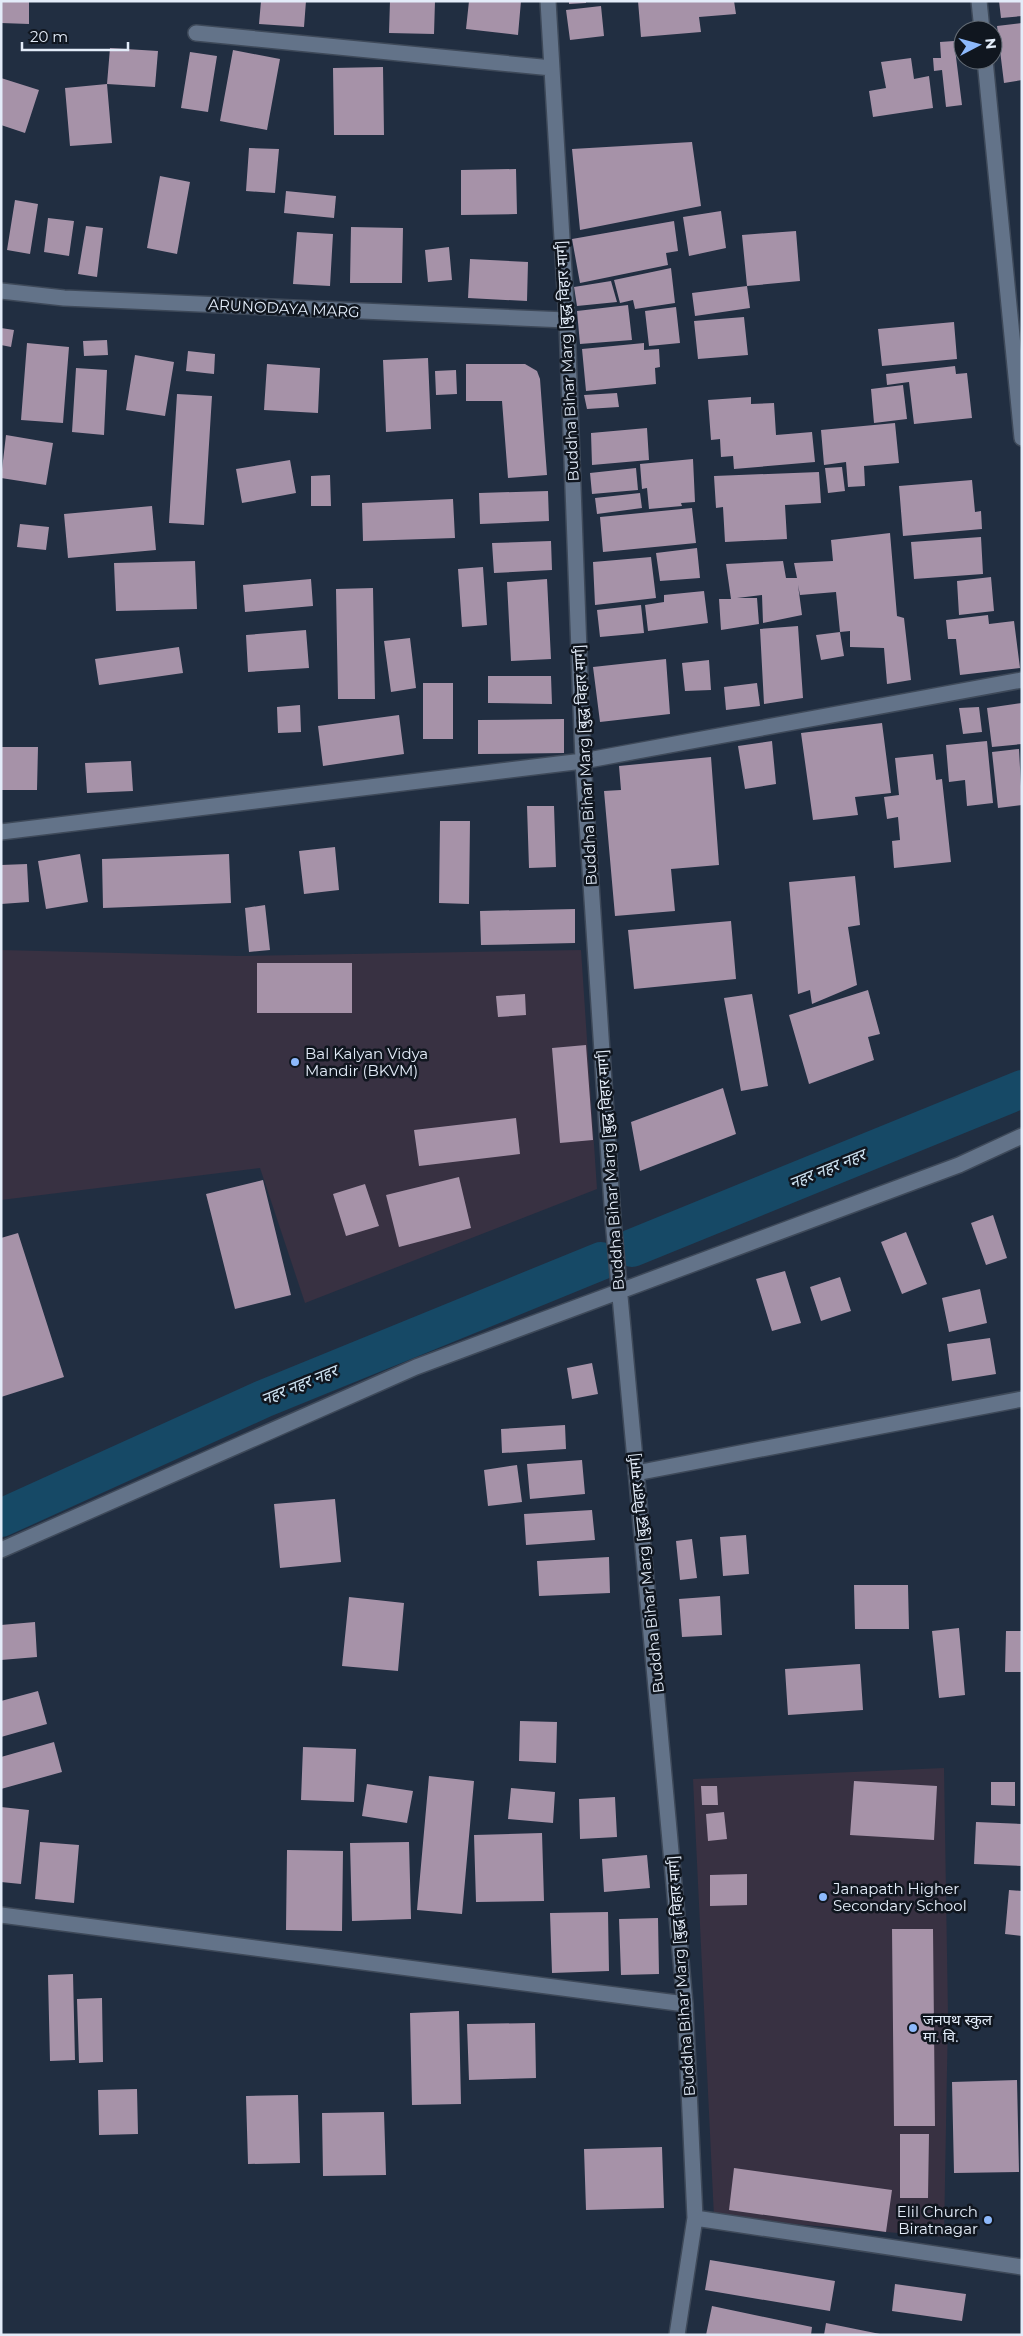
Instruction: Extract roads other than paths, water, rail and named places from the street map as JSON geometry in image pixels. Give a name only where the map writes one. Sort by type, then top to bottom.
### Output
[{"type":"street","name":"Buddha Bihar Marg [बुद्ध विहार मार्ग]","points":[[548,1],[566,320],[583,761],[613,1220],[685,2004],[695,2218],[677,2335]]},
{"type":"street","points":[[979,1],[981,20]]},
{"type":"street","points":[[196,33],[552,68]]},
{"type":"street","points":[[986,70],[1022,438]]},
{"type":"street","name":"ARUNODAYA MARG","points":[[1,292],[83,299],[566,320]]},
{"type":"street","points":[[1,832],[583,761],[1022,680]]},
{"type":"street","points":[[1,1550],[416,1367],[959,1165],[1022,1136]]},
{"type":"street","points":[[636,1473],[1022,1399]]},
{"type":"street","points":[[1,1915],[685,2004]]},
{"type":"street","points":[[695,2218],[1022,2267]]},
{"type":"waterway","name":"नहर नहर नहर","points":[[632,1248],[1022,1089]]},
{"type":"waterway","name":"नहर नहर नहर","points":[[1,1518],[263,1399],[601,1261]]},
{"type":"place","name":"Bal Kalyan Vidya Mandir (BKVM)","points":[[295,1062]]},
{"type":"place","name":"Janapath Higher Secondary School","points":[[823,1897]]},
{"type":"place","name":"जनपथ स्कुल मा. वि.","points":[[913,2028]]},
{"type":"place","name":"Elil Church Biratnagar","points":[[988,2220]]}]
